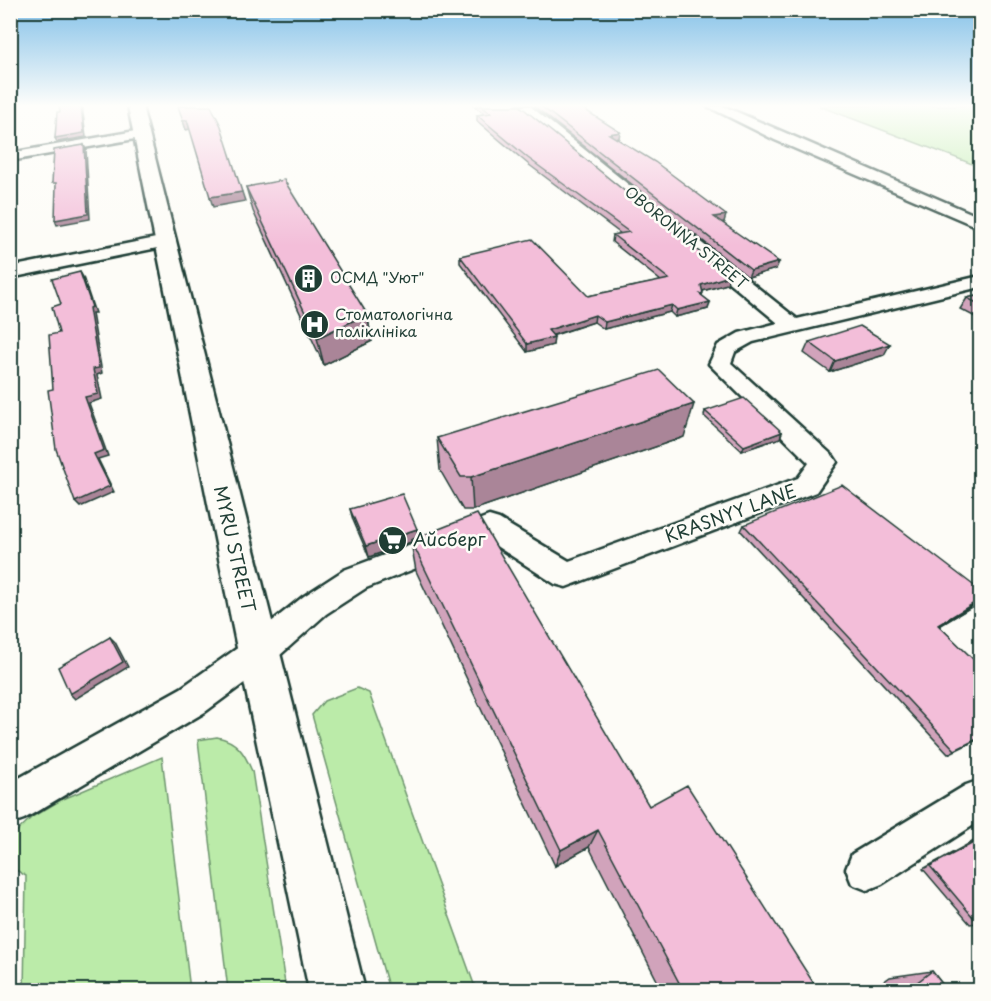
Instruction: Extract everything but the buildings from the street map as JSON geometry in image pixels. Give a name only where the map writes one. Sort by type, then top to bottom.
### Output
[{"type":"street","points":[[10,158],[28,153]]},
{"type":"street","name":"MYRU STREET","points":[[146,153],[258,653],[337,990]]},
{"type":"street","name":"OBORONNA STREET","points":[[580,153],[793,326]]},
{"type":"street","points":[[815,153],[880,178],[981,223]]},
{"type":"street","points":[[10,273],[166,241]]},
{"type":"street","name":"KRASNYY LANE","points":[[258,653],[315,605],[355,579],[489,527],[566,575],[807,485],[824,462],[720,364],[725,349],[746,337],[981,282]]},
{"type":"street","points":[[10,805],[193,700],[258,653]]},
{"type":"street","points":[[867,869],[981,799]]},
{"type":"green space","points":[[942,153],[980,153],[980,167]]},
{"type":"green space","points":[[357,688],[369,693],[475,987],[473,990],[389,990],[312,715],[324,701]]},
{"type":"green space","points":[[217,737],[230,741],[239,748],[252,771],[286,990],[228,990],[198,740]]},
{"type":"green space","points":[[162,757],[190,990],[24,990],[26,876],[11,867],[12,836],[32,817],[61,800]]},
{"type":"place","name":"ОСМД \"Уют\"","points":[[309,278]]},
{"type":"place","name":"Стоматологічна поліклініка","points":[[314,324]]},
{"type":"place","name":"Айсберг","points":[[392,540]]}]
